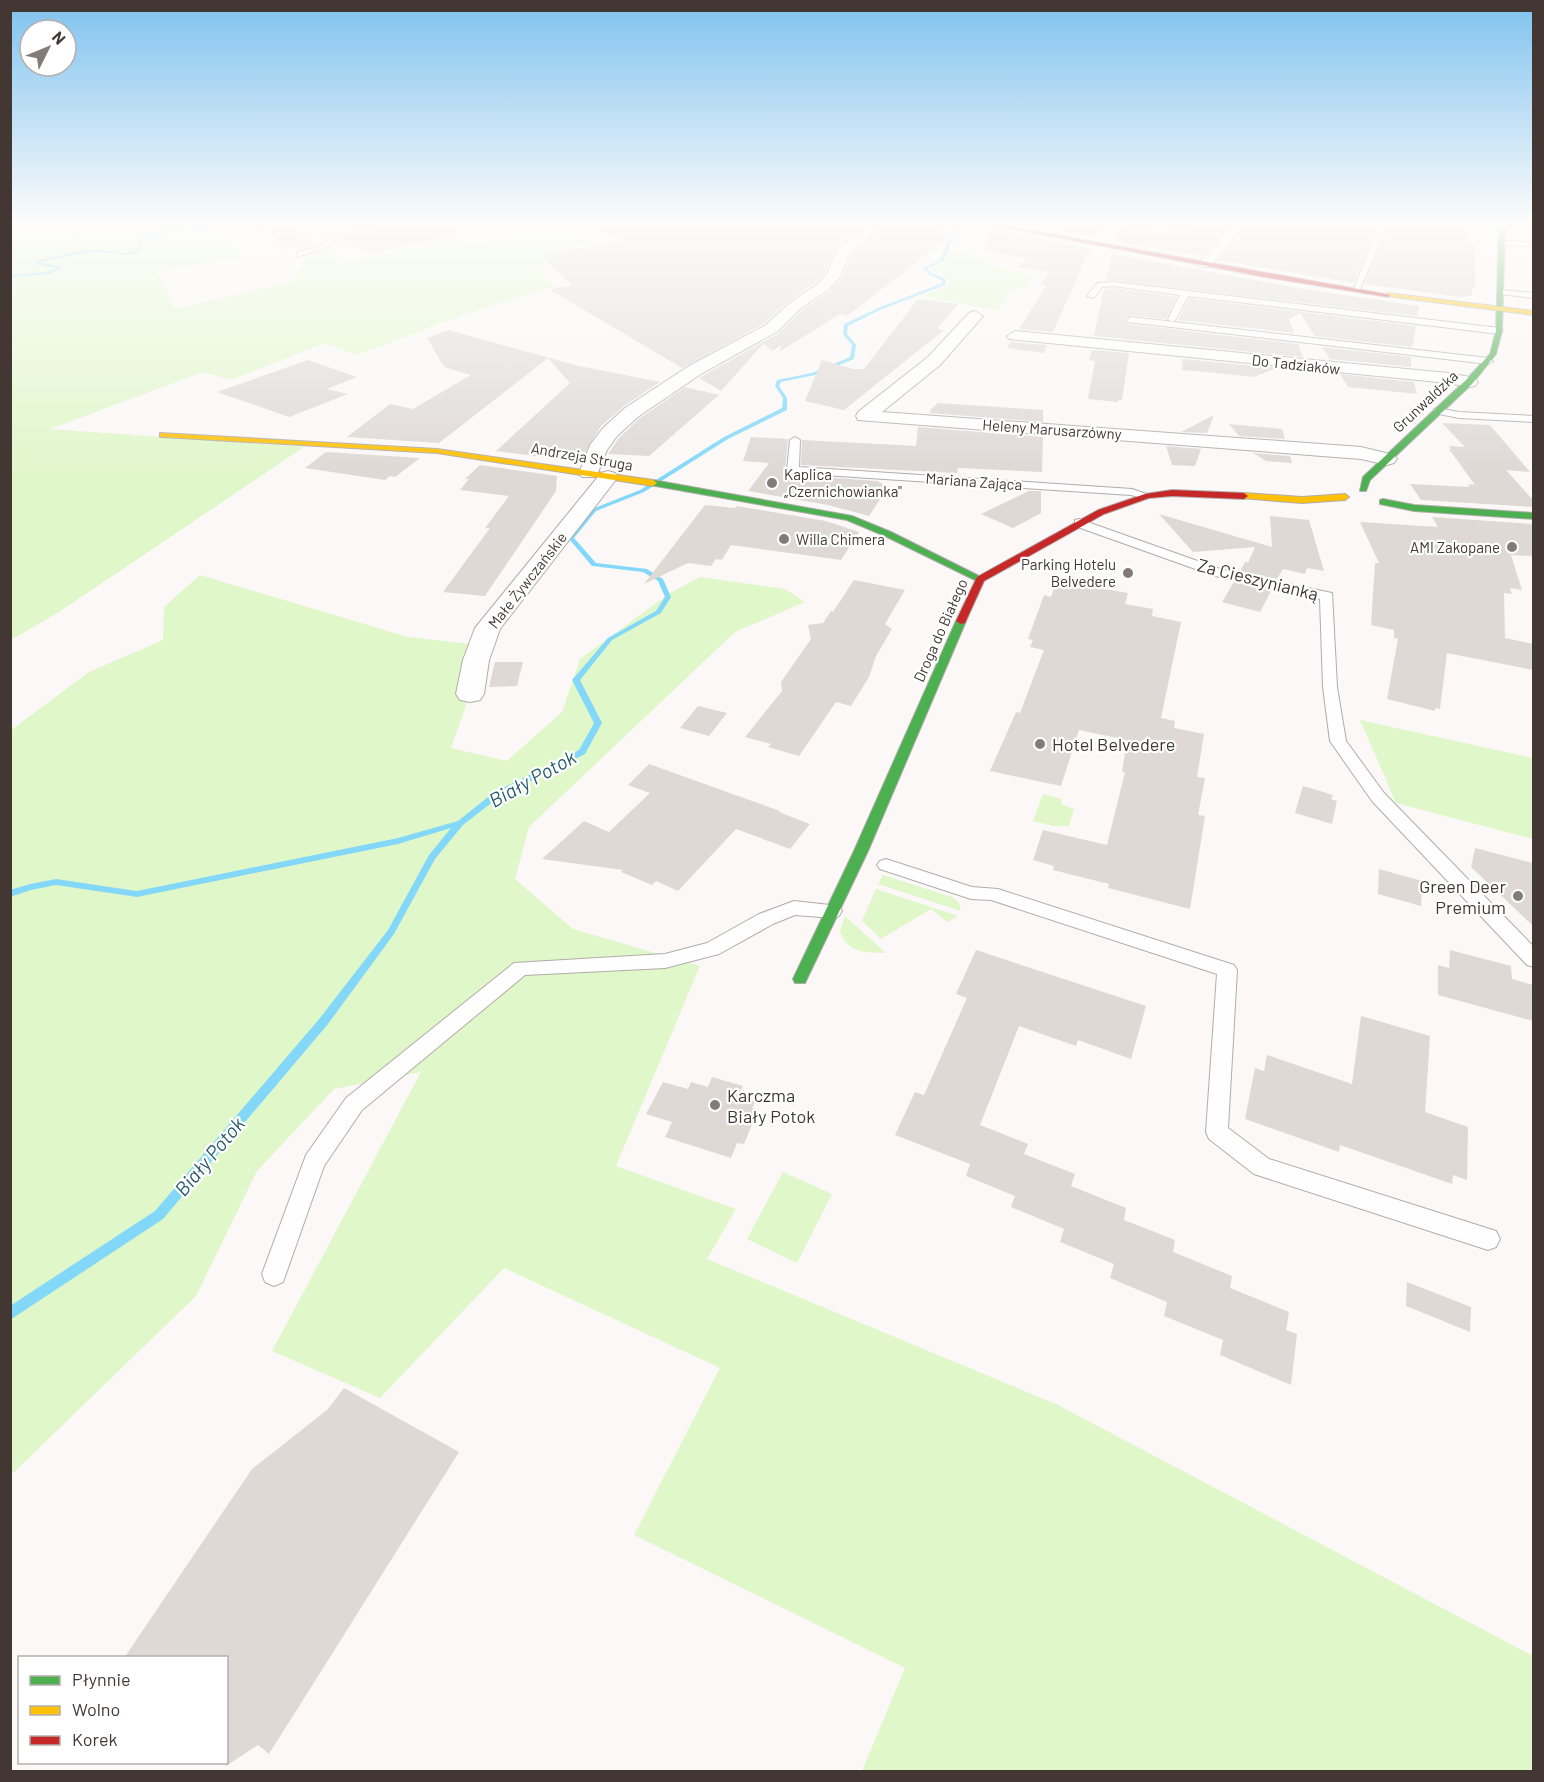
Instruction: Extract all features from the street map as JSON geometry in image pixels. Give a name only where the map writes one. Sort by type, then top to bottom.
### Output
[{"type":"street","name":"Małe Żywczańskie","points":[[470,694],[476,655],[488,628],[599,475],[597,449],[610,432],[632,412],[695,370],[772,328],[793,308]]},
{"type":"street","points":[[1494,308],[1533,313]]},
{"type":"street","name":"Grunwaldzka","points":[[1363,489],[1366,479],[1488,362],[1497,345],[1500,309]]},
{"type":"street","name":"Heleny Marusarzówny","points":[[975,316],[934,361],[865,416],[1361,453],[1387,459]]},
{"type":"street","name":"Do Tadziaków","points":[[1015,336],[1448,378],[1469,382]]},
{"type":"street","name":"Andrzeja Struga","points":[[163,435],[420,449],[599,475],[859,520],[881,529],[942,563],[980,579]]},
{"type":"street","points":[[1371,504],[1384,499],[1380,495],[1363,489],[1346,490],[1343,494],[1345,497],[1371,504],[1533,516]]},
{"type":"street","name":"Droga do Białego","points":[[800,979],[833,911],[980,579],[1114,505],[1146,496],[1185,492],[1310,500],[1345,497]]},
{"type":"lane","points":[[1172,319],[1177,308]]},
{"type":"lane","points":[[1310,308],[1499,331]]},
{"type":"lane","points":[[1131,320],[1457,356],[1488,362]]},
{"type":"lane","points":[[1438,411],[1459,415],[1533,419]]},
{"type":"lane","name":"Mariana Zająca","points":[[795,440],[793,470],[1132,492],[1146,496]]},
{"type":"lane","name":"Za Cieszynianką","points":[[1079,524],[1220,573],[1327,596],[1330,687],[1338,741],[1378,797],[1533,960]]},
{"type":"lane","points":[[886,864],[971,893],[992,894],[1227,970],[1218,1132],[1262,1167],[1488,1239]]},
{"type":"lane","points":[[274,1274],[314,1162],[354,1104],[521,968],[665,961],[711,949],[766,919],[794,908],[833,911]]},
{"type":"green space","points":[[10,308],[484,308],[357,355],[325,343],[231,380],[203,372],[50,429],[304,447],[59,612],[11,640]]},
{"type":"green space","points":[[984,308],[1000,308],[999,311]]},
{"type":"green space","points":[[200,575],[408,637],[487,646],[451,748],[507,761],[562,712],[580,659],[670,593],[700,577],[785,589],[805,602],[735,632],[529,827],[515,879],[573,929],[700,966],[616,1166],[736,1209],[707,1259],[1056,1404],[1533,1656],[1533,1771],[862,1771],[905,1668],[634,1535],[720,1368],[504,1268],[380,1398],[272,1351],[421,1072],[334,1089],[257,1171],[196,1296],[11,1475],[11,730],[89,672],[163,640],[164,607]]},
{"type":"green space","points":[[1360,720],[1533,758],[1533,839],[1396,803]]},
{"type":"green space","points":[[1043,794],[1062,799],[1061,804],[1074,809],[1069,826],[1053,826],[1033,821]]},
{"type":"green space","points":[[883,875],[952,897],[959,903],[961,911],[878,884]]},
{"type":"green space","points":[[876,889],[958,916],[947,922],[931,909],[881,939],[862,921]]},
{"type":"green space","points":[[845,916],[886,953],[865,952],[847,944],[840,931]]},
{"type":"green space","points":[[783,1172],[832,1194],[797,1263],[747,1239]]},
{"type":"building","points":[[581,308],[781,308],[765,323],[682,368]]},
{"type":"building","points":[[857,308],[847,316],[840,314],[779,352],[782,344],[773,351],[763,344],[721,391],[699,378],[779,333],[802,310]]},
{"type":"building","points":[[911,308],[955,308],[937,329],[944,330],[844,410],[805,401],[822,360],[853,369],[864,369]]},
{"type":"building","points":[[1032,308],[1064,308],[1053,332],[1019,329]]},
{"type":"building","points":[[1100,308],[1171,308],[1166,319],[1131,315],[1125,319],[1128,324],[1298,344],[1303,357],[1094,336]]},
{"type":"building","points":[[1184,308],[1271,308],[1416,326],[1412,347],[1315,336],[1300,313],[1289,319],[1294,333],[1178,320]]},
{"type":"building","points":[[1349,308],[1419,308],[1417,316]]},
{"type":"building","points":[[448,330],[579,366],[660,382],[624,406],[601,426],[585,452],[560,451],[559,459],[496,451],[570,383],[548,358],[439,443],[347,437],[390,404],[413,409],[471,375],[444,367],[427,338]]},
{"type":"building","points":[[1011,342],[1047,345],[1044,353],[1007,348]]},
{"type":"building","points":[[1322,347],[1411,357],[1411,367],[1330,359]]},
{"type":"building","points":[[1092,350],[1129,353],[1122,400],[1118,402],[1088,399],[1095,361],[1089,360]]},
{"type":"building","points":[[1183,359],[1277,368],[1254,377],[1182,370]]},
{"type":"building","points":[[308,360],[357,377],[327,389],[348,394],[289,417],[217,392]]},
{"type":"building","points":[[1340,374],[1414,382],[1417,394],[1348,387]]},
{"type":"building","points":[[685,387],[719,395],[649,456],[608,454],[619,438],[640,418]]},
{"type":"building","points":[[938,403],[1043,410],[1043,422],[930,413]]},
{"type":"building","points":[[1214,415],[1207,433],[1181,432]]},
{"type":"building","points":[[1442,423],[1490,425],[1530,472],[1506,470],[1533,500],[1533,507],[1421,500],[1410,484],[1470,487],[1468,484],[1475,485],[1449,449],[1451,449],[1449,446],[1465,447]]},
{"type":"building","points":[[1229,424],[1282,429],[1285,439],[1239,436]]},
{"type":"building","points":[[918,427],[1043,437],[1042,472],[958,468],[957,473],[801,465],[802,440],[916,446]]},
{"type":"building","points":[[751,437],[788,439],[785,470],[792,475],[877,481],[888,487],[869,516],[828,505],[748,491],[769,463],[743,461]]},
{"type":"building","points":[[1166,446],[1201,449],[1195,466],[1172,465]]},
{"type":"building","points":[[326,452],[420,458],[395,477],[390,476],[385,480],[305,468]]},
{"type":"building","points":[[1253,453],[1290,456],[1292,463],[1266,461]]},
{"type":"building","points":[[480,465],[557,476],[556,491],[485,596],[443,592],[490,528],[485,528],[509,496],[460,490],[469,479],[465,479]]},
{"type":"building","points":[[1029,491],[1041,491],[1041,513],[1013,528],[981,514]]},
{"type":"building","points":[[705,505],[735,508],[737,506],[826,521],[859,532],[841,560],[731,545],[722,560],[716,559],[711,566],[688,563],[644,584]]},
{"type":"building","points":[[1159,514],[1272,547],[1270,516],[1309,520],[1324,571],[1307,568],[1305,574],[1283,569],[1277,579],[1240,571],[1246,561],[1248,563],[1255,547],[1193,552]]},
{"type":"building","points":[[1432,517],[1533,524],[1533,556],[1511,555],[1522,590],[1510,588],[1512,594],[1504,593],[1505,638],[1533,644],[1533,670],[1447,653],[1440,709],[1435,708],[1435,711],[1387,699],[1398,639],[1394,638],[1394,630],[1371,625],[1375,563],[1379,563],[1360,522],[1438,527]]},
{"type":"building","points":[[854,580],[905,590],[885,624],[892,629],[876,656],[869,677],[851,706],[836,702],[799,756],[768,747],[771,744],[745,737],[782,691],[781,682],[811,639],[808,625],[823,623]]},
{"type":"building","name":"Hotel Belvedere","points":[[1057,581],[1128,593],[1125,604],[1153,609],[1152,616],[1181,622],[1161,718],[1175,721],[1174,728],[1204,734],[1197,777],[1205,778],[1198,815],[1205,816],[1190,909],[1108,888],[1109,884],[1053,870],[1054,866],[1033,860],[1043,830],[1107,845],[1125,772],[1122,772],[1127,740],[1079,730],[1061,786],[990,771],[1016,712],[1020,713],[1044,650],[1030,647],[1033,640],[1028,639],[1044,595],[1051,597]]},
{"type":"building","points":[[1234,582],[1271,591],[1260,612],[1222,602]]},
{"type":"building","points":[[495,662],[523,662],[517,686],[489,687]]},
{"type":"building","points":[[698,706],[727,713],[709,736],[680,728]]},
{"type":"building","points":[[649,764],[810,824],[790,849],[736,829],[678,891],[656,881],[652,885],[621,872],[623,870],[542,859],[584,821],[609,832],[650,793],[628,785]]},
{"type":"building","points":[[1303,786],[1333,795],[1331,799],[1337,801],[1332,824],[1295,813]]},
{"type":"building","name":"Green Deer Premium","points":[[1475,848],[1533,863],[1533,926],[1471,867]]},
{"type":"building","points":[[1379,869],[1422,881],[1421,906],[1378,894]]},
{"type":"building","points":[[976,950],[1146,1006],[1131,1059],[1078,1040],[1076,1046],[1019,1026],[980,1125],[1028,1144],[1024,1154],[1075,1174],[1071,1186],[1126,1208],[1124,1220],[1175,1240],[1173,1252],[1232,1276],[1230,1288],[1289,1312],[1286,1330],[1297,1334],[1291,1385],[1220,1355],[1223,1340],[1164,1316],[1167,1302],[1110,1278],[1114,1264],[1060,1242],[1064,1229],[1011,1207],[1015,1196],[966,1176],[970,1164],[895,1135],[915,1092],[924,1095],[967,998],[956,994]]},
{"type":"building","points":[[1450,950],[1511,966],[1512,979],[1533,985],[1533,1021],[1438,995],[1438,965],[1449,968]]},
{"type":"building","points":[[1361,1016],[1430,1036],[1425,1112],[1468,1127],[1467,1180],[1453,1175],[1452,1184],[1340,1145],[1339,1152],[1245,1119],[1255,1068],[1264,1071],[1267,1055],[1352,1084]]},
{"type":"building","points":[[712,1077],[743,1086],[738,1095],[756,1101],[752,1108],[758,1110],[744,1144],[737,1143],[731,1158],[665,1137],[672,1122],[646,1114],[663,1082],[688,1089],[691,1082],[708,1087]]},
{"type":"building","points":[[1407,1282],[1471,1307],[1470,1332],[1406,1306]]},
{"type":"building","points":[[344,1388],[459,1452],[269,1754],[258,1745],[226,1766],[228,1764],[228,1656],[125,1656],[252,1469],[327,1410]]},
{"type":"waterway","name":"Biały Potok","points":[[10,1314],[159,1215],[324,1021],[391,932],[432,857],[460,823],[496,795],[582,752],[598,723],[576,680],[610,639],[659,612],[668,597],[661,580],[645,570],[594,565],[571,538],[594,510],[642,491],[726,438],[785,409],[785,398],[777,386],[779,381],[813,374],[852,358],[854,345],[845,334],[846,325],[881,308]]},
{"type":"waterway","points":[[10,894],[56,882],[137,894],[398,841],[459,823]]},
{"type":"traffic: fast","points":[[1363,489],[1366,479],[1469,382],[1493,354],[1499,331],[1500,308]]},
{"type":"traffic: fast","points":[[653,483],[849,518],[888,534],[980,579]]},
{"type":"traffic: fast","points":[[1383,502],[1414,508],[1534,516]]},
{"type":"traffic: fast","points":[[800,979],[861,851],[961,621]]},
{"type":"traffic: slow","points":[[1495,308],[1534,313]]},
{"type":"traffic: slow","points":[[163,435],[437,451],[653,483]]},
{"type":"traffic: slow","points":[[1244,496],[1302,500],[1345,497]]},
{"type":"traffic: jam","points":[[961,621],[980,579],[1101,512],[1148,496],[1172,493],[1244,496]]},
{"type":"place","name":"Kaplica „Czernichowianka\"","points":[[772,483]]},
{"type":"place","name":"Willa Chimera","points":[[784,539]]},
{"type":"place","name":"AMI Zakopane","points":[[1512,547]]},
{"type":"place","name":"Parking Hotelu Belvedere","points":[[1128,573]]},
{"type":"place","name":"Hotel Belvedere","points":[[1040,744]]},
{"type":"place","name":"Green Deer Premium","points":[[1518,896]]},
{"type":"place","name":"Karczma Biały Potok","points":[[715,1105]]}]
